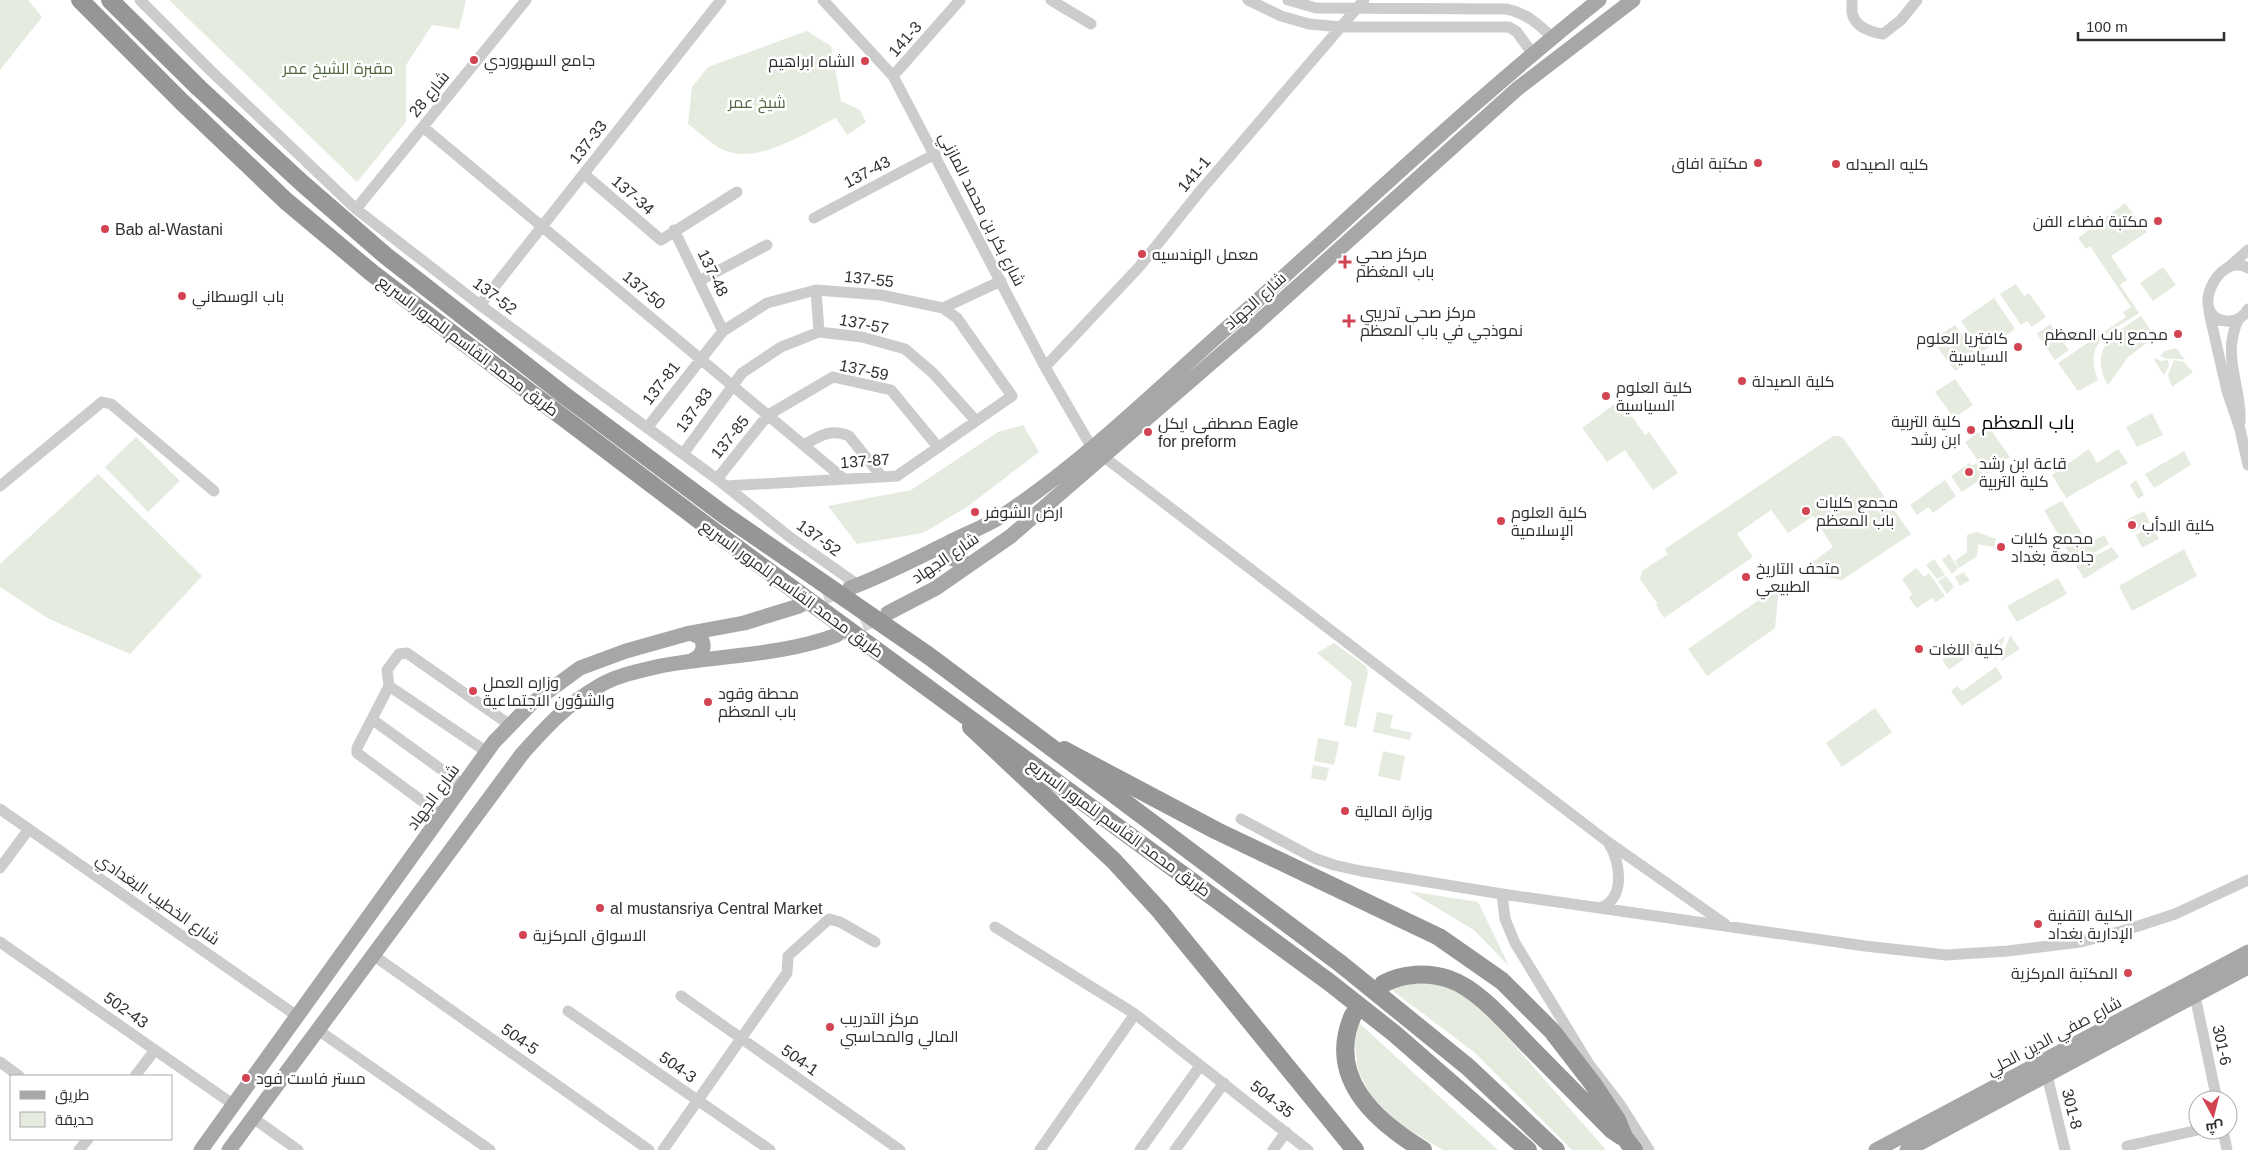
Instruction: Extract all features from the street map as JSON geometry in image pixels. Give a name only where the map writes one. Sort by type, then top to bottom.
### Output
[{"type":"highway","name":"طريق محمد القاسم للمرور السريع","points":[[80,0],[182,102],[286,201],[372,273],[557,415],[1336,988],[1443,1074],[1528,1150]]},
{"type":"highway","name":"طريق محمد القاسم للمرور السريع","points":[[110,0],[199,88],[302,183],[386,256],[564,395],[715,508],[929,656],[1341,964],[1468,1067],[1556,1150]]},
{"type":"highway","points":[[945,702],[1114,861],[1160,911],[1355,1150]]},
{"type":"highway","points":[[1028,730],[1201,823],[1439,937],[1502,981],[1552,1031],[1618,1120],[1629,1144]]},
{"type":"highway","points":[[1382,984],[1411,974],[1430,974],[1451,979],[1469,990],[1501,1017],[1612,1130],[1629,1144]]},
{"type":"highway","points":[[1353,1015],[1345,1044],[1352,1083],[1360,1098],[1377,1116],[1423,1150]]},
{"type":"main road","name":"شارع الجهاد","points":[[888,613],[936,588],[1010,536],[1434,138],[1532,53],[1599,0]]},
{"type":"main road","name":"شارع الجهاد","points":[[854,586],[999,518],[1098,452],[1326,260],[1517,89],[1633,0]]},
{"type":"main road","points":[[1313,251],[1326,260]]},
{"type":"main road","points":[[951,541],[950,551],[952,559],[968,564]]},
{"type":"main road","name":"شارع الجهاد","points":[[201,1150],[487,752],[531,704],[580,668],[626,651],[690,633],[744,623],[799,606]]},
{"type":"main road","points":[[690,633],[700,637],[704,647],[700,656],[693,660]]},
{"type":"main road","points":[[229,1150],[522,754],[555,717],[599,685],[632,672],[693,660],[754,654],[825,640],[837,635]]},
{"type":"main road","name":"شارع صفي الدين الحلي","points":[[1876,1150],[2248,952]]},
{"type":"main road","name":"شارع صفي الدين الحلي","points":[[1908,1150],[2248,967]]},
{"type":"street","name":"137-52","points":[[140,0],[211,71],[356,208],[480,305],[721,482],[854,586]]},
{"type":"street","name":"شارع 28","points":[[356,208],[526,0]]},
{"type":"street","name":"137-33","points":[[480,305],[721,0]]},
{"type":"street","name":"شارع بكر بن محمد المازني","points":[[823,0],[893,76],[1045,367],[1098,452]]},
{"type":"street","name":"141-3","points":[[893,76],[960,0]]},
{"type":"street","points":[[1051,0],[1091,24]]},
{"type":"street","points":[[1248,0],[1281,16],[1309,24],[1342,27],[1509,27],[1518,32],[1532,53]]},
{"type":"street","points":[[1288,0],[1316,8],[1361,4],[1506,9],[1519,11],[1531,18],[1552,37]]},
{"type":"street","points":[[1852,0],[1852,14],[1861,26],[1868,31],[1883,34],[1901,20],[1914,1]]},
{"type":"street","name":"141-1","points":[[1045,367],[1140,266],[1201,190],[1361,4]]},
{"type":"street","name":"137-50","points":[[423,127],[844,479]]},
{"type":"street","name":"137-43","points":[[814,218],[935,154]]},
{"type":"street","name":"137-34","points":[[584,174],[661,240],[674,230]]},
{"type":"street","points":[[674,230],[737,192]]},
{"type":"street","name":"137-48","points":[[674,230],[723,331]]},
{"type":"street","points":[[699,281],[768,245]]},
{"type":"street","points":[[2248,250],[2217,278],[2211,288],[2208,300],[2227,391],[2240,429],[2248,465]]},
{"type":"street","points":[[2230,266],[2240,264],[2248,268]]},
{"type":"street","points":[[943,308],[1001,281]]},
{"type":"street","points":[[816,290],[819,332]]},
{"type":"street","name":"137-55","points":[[701,359],[723,331],[767,303],[816,290],[880,295],[943,308],[957,318],[1012,396]]},
{"type":"street","points":[[2240,429],[2240,409],[2230,343],[2238,320],[2248,309]]},
{"type":"street","points":[[2209,312],[2217,319],[2230,322],[2238,320]]},
{"type":"street","name":"137-57","points":[[732,385],[742,373],[781,347],[819,332],[862,337],[905,349],[933,372],[976,421]]},
{"type":"street","name":"137-81","points":[[647,428],[701,359]]},
{"type":"street","name":"137-59","points":[[768,415],[833,377],[891,390],[938,447]]},
{"type":"street","name":"137-83","points":[[682,454],[732,385]]},
{"type":"street","name":"137-87","points":[[721,482],[897,476],[1012,396]]},
{"type":"street","points":[[0,486],[102,402],[112,404],[214,491]]},
{"type":"street","name":"137-85","points":[[721,482],[768,415]]},
{"type":"street","points":[[804,445],[830,432],[849,436],[882,477]]},
{"type":"street","points":[[1098,452],[1608,842],[1726,925]]},
{"type":"street","points":[[441,815],[357,753],[356,748],[373,720],[389,686],[387,670],[399,654],[407,653],[510,725]]},
{"type":"street","points":[[389,686],[487,752]]},
{"type":"street","points":[[373,720],[463,785]]},
{"type":"street","name":"شارع الخطيب البغدادي","points":[[0,809],[297,1016]]},
{"type":"street","points":[[1241,819],[1314,858],[1334,865],[1502,894],[1865,946],[1946,955],[2008,951],[2081,942],[2176,914],[2248,880]]},
{"type":"street","points":[[0,868],[29,829]]},
{"type":"street","points":[[1598,908],[1612,902],[1619,880],[1618,864],[1608,842]]},
{"type":"street","points":[[1502,894],[1505,919],[1515,942],[1589,1064],[1619,1103],[1649,1150]]},
{"type":"street","points":[[663,1150],[787,973],[788,956],[829,919],[835,919],[875,942]]},
{"type":"street","name":"504-35","points":[[995,927],[1135,1014],[1308,1150]]},
{"type":"street","name":"502-43","points":[[0,942],[234,1105]]},
{"type":"street","name":"504-5","points":[[373,955],[648,1150]]},
{"type":"street","name":"504-1","points":[[681,996],[900,1150]]},
{"type":"street","name":"301-6","points":[[2195,996],[2215,1090]]},
{"type":"street","name":"504-3","points":[[568,1011],[770,1150]]},
{"type":"street","points":[[1040,1150],[1135,1014]]},
{"type":"street","points":[[318,1030],[490,1150]]},
{"type":"street","points":[[136,1075],[155,1050]]},
{"type":"street","points":[[0,1062],[18,1075]]},
{"type":"street","points":[[1140,1150],[1200,1066]]},
{"type":"street","name":"301-8","points":[[2047,1075],[2065,1150]]},
{"type":"street","points":[[1175,1150],[1224,1083]]},
{"type":"street","points":[[252,1118],[298,1150]]},
{"type":"street","points":[[1273,1150],[1286,1132]]},
{"type":"street","points":[[2127,1146],[2188,1132]]},
{"type":"street","points":[[79,1150],[87,1140]]},
{"type":"green space","points":[[0,0],[28,0],[42,17],[0,70]]},
{"type":"green space","name":"مقبرة الشيخ عمر","points":[[169,0],[466,0],[459,29],[432,25],[406,65],[406,122],[357,182]]},
{"type":"green space","name":"شيخ عمر","points":[[807,31],[831,46],[841,101],[860,110],[866,122],[847,135],[836,118],[783,145],[768,150],[739,154],[716,146],[688,124],[692,87],[708,67]]},
{"type":"green space","points":[[2125,203],[2147,232],[2111,256],[2127,280],[2120,285],[2139,313],[2102,339],[2097,346],[2094,356],[2094,367],[2098,380],[2078,391],[2058,363],[2126,317],[2123,312],[2131,307],[2090,246],[2086,249],[2078,238]]},
{"type":"green space","points":[[2163,267],[2176,285],[2153,301],[2140,283]]},
{"type":"green space","points":[[2016,284],[2024,296],[2029,293],[2046,317],[2032,327],[2027,321],[2021,325],[2000,294]]},
{"type":"green space","points":[[1994,298],[2015,329],[1982,352],[1961,321]]},
{"type":"green space","points":[[2141,316],[2155,337],[2128,357],[2108,385],[2101,362],[2102,352],[2113,336]]},
{"type":"green space","points":[[2050,324],[2069,350],[2055,360],[2037,334]]},
{"type":"green space","points":[[1955,325],[1977,356],[1955,371],[1932,340]]},
{"type":"green space","points":[[2176,348],[2185,360],[2160,356],[2165,351]]},
{"type":"green space","points":[[2156,358],[2160,361],[2168,360],[2169,366],[2164,375],[2154,360]]},
{"type":"green space","points":[[2174,360],[2184,362],[2193,372],[2172,387],[2168,375]]},
{"type":"green space","points":[[1955,379],[1973,405],[1954,418],[1935,392]]},
{"type":"green space","points":[[1620,400],[1645,435],[1649,432],[1678,473],[1653,490],[1625,450],[1607,462],[1582,428]]},
{"type":"green space","points":[[2152,413],[2163,435],[2137,447],[2126,427]]},
{"type":"green space","points":[[1023,425],[1039,452],[967,507],[923,533],[857,544],[828,506],[911,490],[998,432]]},
{"type":"green space","points":[[1988,426],[2010,457],[1987,474],[1965,442]]},
{"type":"green space","points":[[1833,436],[1843,438],[1911,534],[1842,580],[1799,572],[1833,547],[1813,516],[1788,533],[1771,510],[1737,534],[1753,557],[1664,618],[1656,605],[1657,603],[1640,579],[1642,571],[1668,554],[1665,549]]},
{"type":"green space","points":[[136,437],[180,481],[148,512],[105,467]]},
{"type":"green space","points":[[2089,449],[2097,463],[2118,449],[2128,463],[2066,498],[2052,475]]},
{"type":"green space","points":[[2184,451],[2191,465],[2154,488],[2145,474]]},
{"type":"green space","points":[[1970,463],[1972,466],[1976,463],[1985,476],[1962,492],[1951,476]]},
{"type":"green space","points":[[98,474],[202,576],[130,654],[49,619],[0,587],[0,564]]},
{"type":"green space","points":[[1945,480],[1956,496],[1933,513],[1929,507],[1917,515],[1910,505]]},
{"type":"green space","points":[[2136,480],[2144,495],[2138,499],[2130,485]]},
{"type":"green space","points":[[2062,501],[2088,544],[2104,535],[2109,544],[2092,554],[2093,557],[2112,547],[2119,557],[2084,579],[2044,510]]},
{"type":"green space","points":[[2144,511],[2150,522],[2133,532],[2126,520]]},
{"type":"green space","points":[[2152,525],[2159,539],[2142,548],[2136,535]]},
{"type":"green space","points":[[1977,532],[1996,539],[1994,547],[1978,544],[1977,556],[1959,568],[1955,561],[1967,552],[1967,535]]},
{"type":"green space","points":[[2184,549],[2197,576],[2132,611],[2119,586]]},
{"type":"green space","points":[[1949,554],[1958,568],[1952,574],[1942,560]]},
{"type":"green space","points":[[1934,559],[1945,575],[1937,579],[1926,565]]},
{"type":"green space","points":[[1916,568],[1924,577],[1929,573],[1945,596],[1936,602],[1932,598],[1917,608],[1909,598],[1912,594],[1902,579]]},
{"type":"green space","points":[[1963,572],[1970,580],[1960,586],[1955,577]]},
{"type":"green space","points":[[1946,576],[1954,587],[1947,594],[1938,581]]},
{"type":"green space","points":[[2058,578],[2067,594],[2017,622],[2007,606]]},
{"type":"green space","points":[[1779,586],[1775,628],[1707,676],[1688,649]]},
{"type":"green space","points":[[2010,635],[2020,649],[2001,661]]},
{"type":"green space","points":[[2005,636],[1997,660],[1987,648]]},
{"type":"green space","points":[[1971,640],[1977,649],[1949,670],[1942,660]]},
{"type":"green space","points":[[1334,643],[1366,666],[1368,672],[1356,728],[1344,725],[1352,682],[1317,653]]},
{"type":"green space","points":[[1996,667],[2003,678],[1962,706],[1951,691],[1957,686],[1962,691]]},
{"type":"green space","points":[[1875,708],[1892,732],[1842,767],[1826,743]]},
{"type":"green space","points":[[1377,712],[1393,715],[1390,728],[1412,733],[1410,740],[1373,732]]},
{"type":"green space","points":[[1318,738],[1339,742],[1334,765],[1314,761]]},
{"type":"green space","points":[[1383,751],[1405,756],[1400,781],[1378,776]]},
{"type":"green space","points":[[1313,765],[1329,768],[1326,781],[1311,778]]},
{"type":"green space","points":[[1409,891],[1478,902],[1509,966],[1474,930]]},
{"type":"green space","points":[[1410,983],[1435,983],[1461,993],[1494,1022],[1606,1150],[1572,1150],[1474,1052],[1389,988]]},
{"type":"green space","points":[[1359,1023],[1498,1150],[1443,1150],[1401,1125],[1370,1095],[1358,1070],[1355,1044]]},
{"type":"tunnel","points":[[802,605],[846,589]]},
{"type":"tunnel","points":[[841,634],[884,615]]},
{"type":"place","name":"جامع السهروردي","points":[[474,60]]},
{"type":"place","name":"الشاه ابراهيم","points":[[865,61]]},
{"type":"place","name":"مكتبة افاق","points":[[1758,163]]},
{"type":"place","name":"كليه الصيدله","points":[[1836,164]]},
{"type":"place","name":"مكتبة فضاء الفن","points":[[2158,221]]},
{"type":"place","name":"Bab al-Wastani","points":[[105,229]]},
{"type":"place","name":"معمل الهندسيه","points":[[1142,254]]},
{"type":"place","name":"مركز صحي باب المغظم","points":[[1345,262]]},
{"type":"place","name":"باب الوسطاني","points":[[182,296]]},
{"type":"place","name":"مركز صحي تدريبي نموذجي في باب المعظم","points":[[1349,321]]},
{"type":"place","name":"مجمع باب المعظم","points":[[2178,334]]},
{"type":"place","name":"كافتريا العلوم السياسية","points":[[2018,347]]},
{"type":"place","name":"كلية الصيدلة","points":[[1742,381]]},
{"type":"place","name":"كلية العلوم السياسية","points":[[1606,396]]},
{"type":"place","name":"كلية التربية ابن رشد","points":[[1971,430]]},
{"type":"place","name":"مصطفى ايكل Eagle for preform","points":[[1148,432]]},
{"type":"place","name":"قاعة ابن رشد كلية التربية","points":[[1969,472]]},
{"type":"place","name":"مجمع كليات باب المعظم","points":[[1806,511]]},
{"type":"place","name":"ارض الشوفر","points":[[975,512]]},
{"type":"place","name":"كلية العلوم الإسلامية","points":[[1501,521]]},
{"type":"place","name":"كلية الادأب","points":[[2132,525]]},
{"type":"place","name":"مجمع كليات جامعة بغداد","points":[[2001,547]]},
{"type":"place","name":"متحف التاريخ الطبيعي","points":[[1746,577]]},
{"type":"place","name":"كلية اللغات","points":[[1919,649]]},
{"type":"place","name":"وزاره العمل والشؤون الاجتماعية","points":[[473,691]]},
{"type":"place","name":"محطة وقود باب المعظم","points":[[708,702]]},
{"type":"place","name":"وزارة المالية","points":[[1345,811]]},
{"type":"place","name":"al mustansriya Central Market","points":[[600,908]]},
{"type":"place","name":"الكلية التقنية الإدارية بغداد","points":[[2038,924]]},
{"type":"place","name":"الاسواق المركزية","points":[[523,935]]},
{"type":"place","name":"المكتبة المركزية","points":[[2128,973]]},
{"type":"place","name":"مركز التدريب المالي والمحاسبي","points":[[830,1027]]},
{"type":"place","name":"مستر فاست فود","points":[[246,1078]]},
{"type":"district","name":"باب المعظم","points":[[2028,422]]}]
